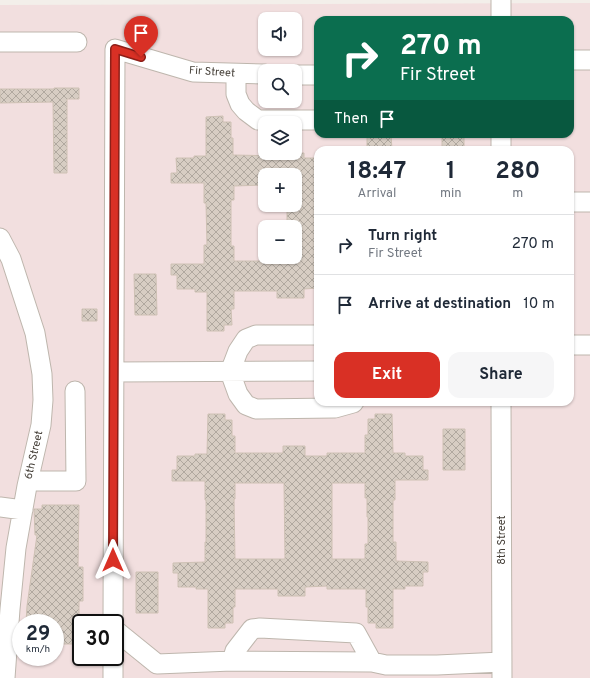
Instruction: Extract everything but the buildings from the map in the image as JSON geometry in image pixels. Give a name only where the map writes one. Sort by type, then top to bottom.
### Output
[{"type":"street","points":[[500,0],[501,16]]},
{"type":"street","points":[[0,42],[77,42]]},
{"type":"street","name":"Fir Street","points":[[114,372],[115,49],[193,72],[258,74]]},
{"type":"street","points":[[574,60],[590,60]]},
{"type":"street","points":[[236,74],[236,94],[240,104],[246,111],[258,120],[314,120]]},
{"type":"street","points":[[302,75],[314,75]]},
{"type":"street","points":[[574,202],[590,202]]},
{"type":"street","name":"6th Street","points":[[0,238],[11,260],[35,333],[42,374],[43,400],[41,425],[28,481],[5,609],[3,677]]},
{"type":"street","points":[[314,335],[256,335],[246,339],[238,351],[230,372],[238,394],[246,405],[256,409],[335,408],[344,406]]},
{"type":"street","points":[[574,345],[590,345]]},
{"type":"street","points":[[113,614],[114,372],[314,371]]},
{"type":"street","points":[[28,481],[76,480],[75,391]]},
{"type":"street","name":"8th Street","points":[[501,406],[502,670]]},
{"type":"street","points":[[0,507],[23,510]]},
{"type":"street","points":[[232,661],[235,652],[246,635],[252,629],[260,628],[356,633],[372,662]]},
{"type":"street","points":[[124,637],[157,664],[232,661],[372,662],[386,666],[437,665],[502,670]]},
{"type":"street","points":[[113,666],[113,678]]},
{"type":"shaded area","points":[[590,3],[590,678],[0,678],[0,5]]},
{"type":"route","points":[[113,560],[115,49],[141,57]]}]
